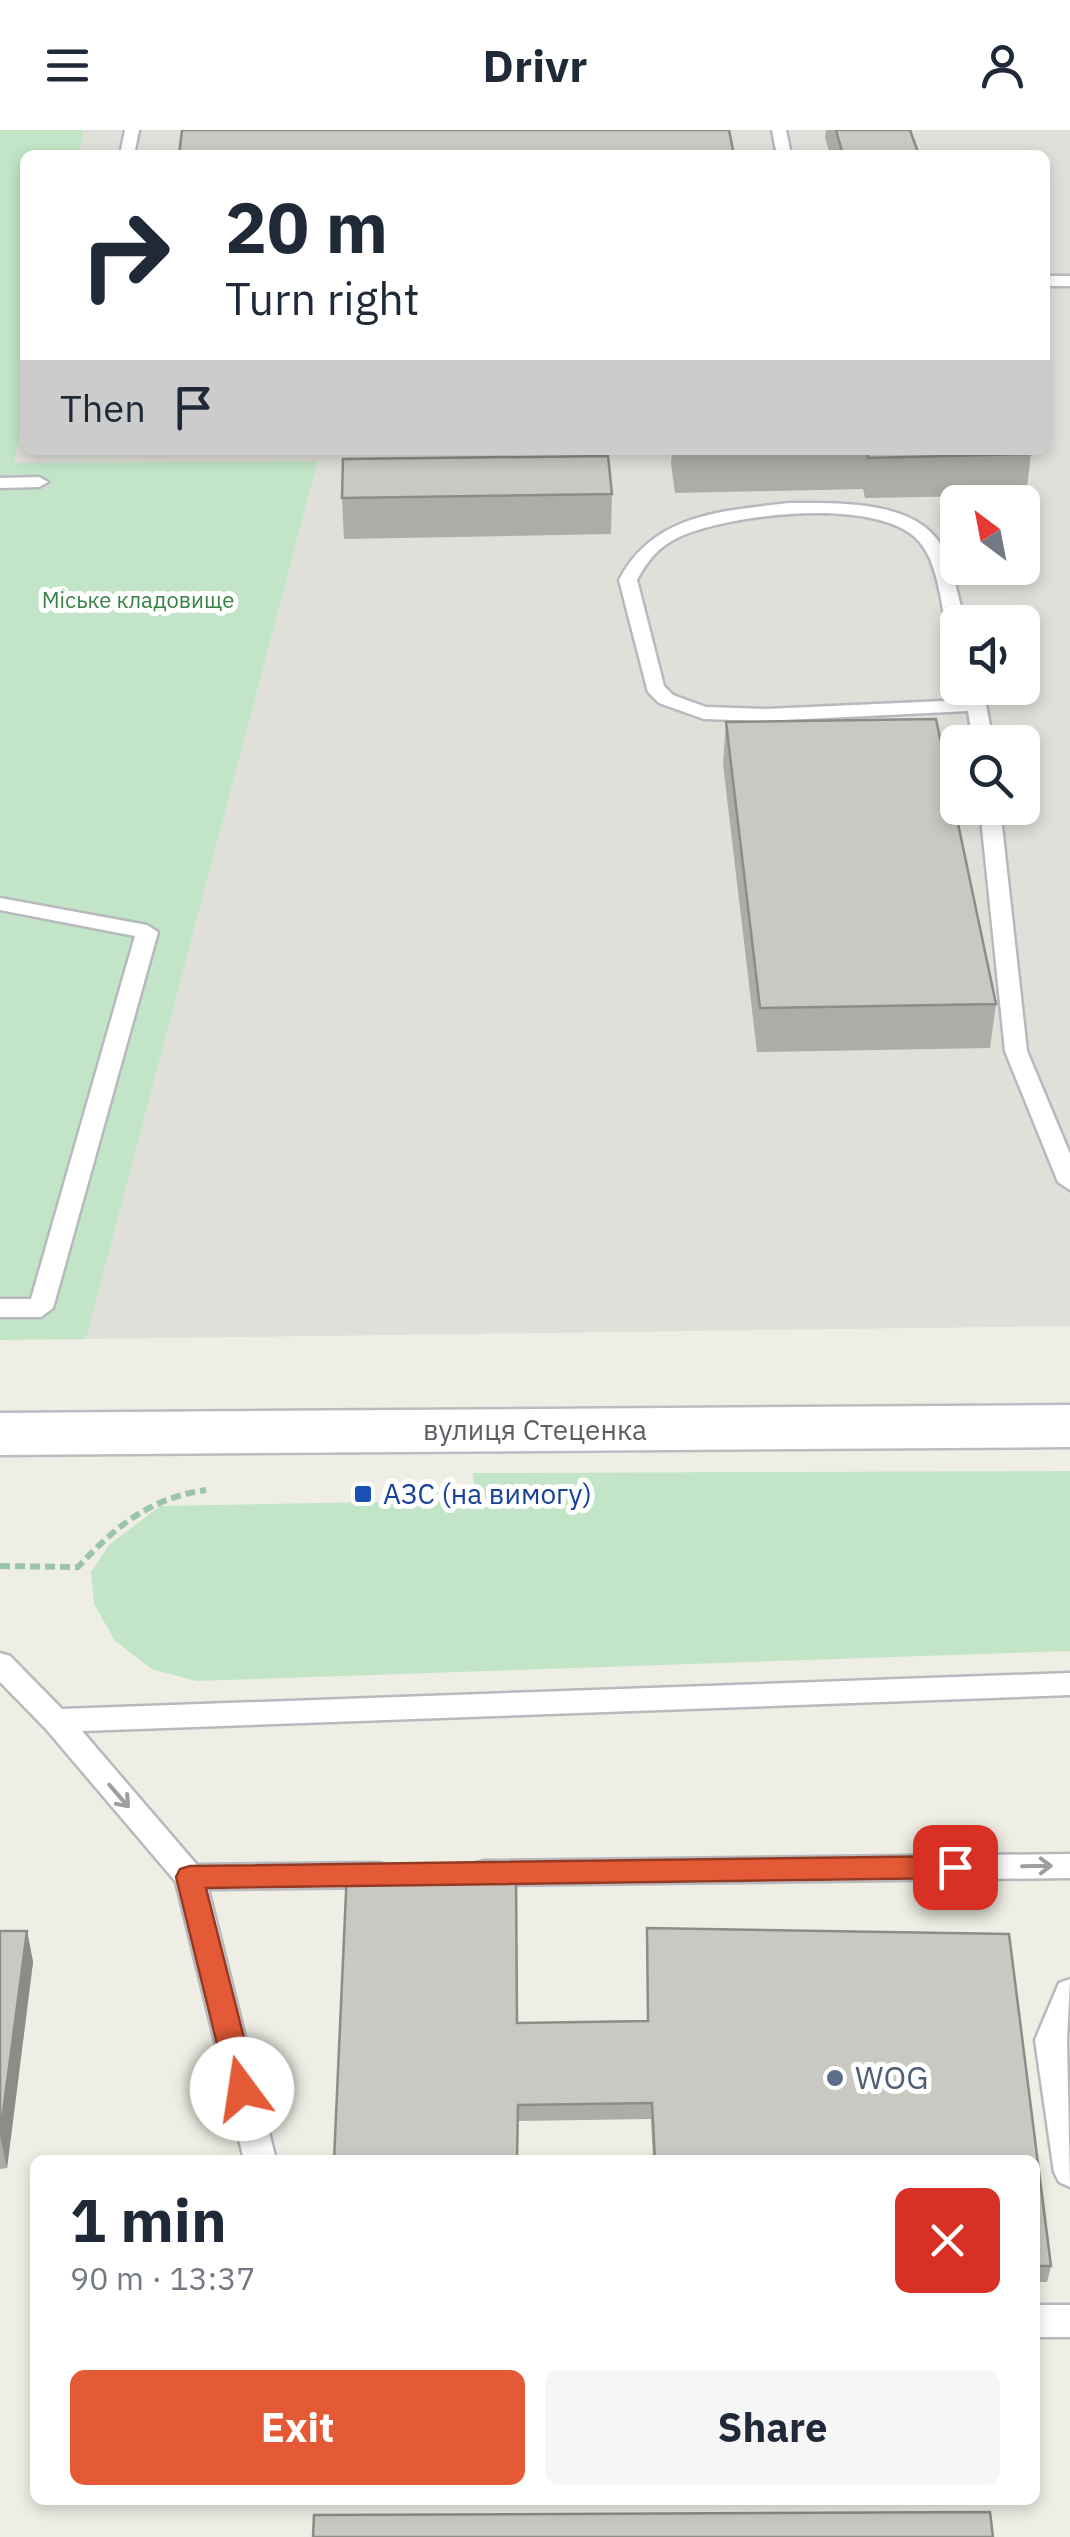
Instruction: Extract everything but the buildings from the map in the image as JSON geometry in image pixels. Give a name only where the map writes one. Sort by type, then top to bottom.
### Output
[{"type":"main road","name":"вулиця Стеценка","points":[[0,1434],[1070,1426]]},
{"type":"lane","points":[[0,482],[39,482]]},
{"type":"lane","points":[[940,699],[766,715],[704,713],[666,699],[655,688],[628,580],[649,548],[690,526],[753,513],[840,509],[873,512],[913,526],[930,540],[950,605]]},
{"type":"lane","points":[[992,825],[1016,1050],[1070,1182]]},
{"type":"lane","points":[[0,904],[147,932],[41,1308],[0,1308]]},
{"type":"lane","points":[[0,1664],[56,1721],[190,1877],[259,2155]]},
{"type":"lane","points":[[56,1721],[1070,1684]]},
{"type":"lane","points":[[464,1874],[1070,1866]]},
{"type":"lane","points":[[190,1877],[405,1874]]},
{"type":"lane","points":[[1070,1992],[1051,2040],[1070,2172]]},
{"type":"lane","points":[[1040,2321],[1070,2321]]},
{"type":"path","points":[[0,1566],[78,1568],[119,1522],[160,1498],[222,1490]]},
{"type":"shaded area","points":[[84,130],[1070,130],[1070,1326],[86,1339],[318,462],[14,463],[20,435],[20,455],[1050,455],[1050,150],[80,150]]},
{"type":"green space","name":"Міське кладовище","points":[[0,130],[84,130],[80,150],[20,150],[20,435],[14,463],[318,461],[86,1339],[0,1340]]},
{"type":"green space","points":[[1070,1471],[1070,1651],[196,1681],[152,1669],[115,1641],[94,1604],[91,1572],[109,1545],[160,1506],[475,1500],[473,1473]]},
{"type":"place","name":"АЗС (на вимогу)","points":[[363,1494]]},
{"type":"place","name":"WOG","points":[[835,2078]]},
{"type":"route","points":[[242,2089],[190,1877],[955,1867]]}]
